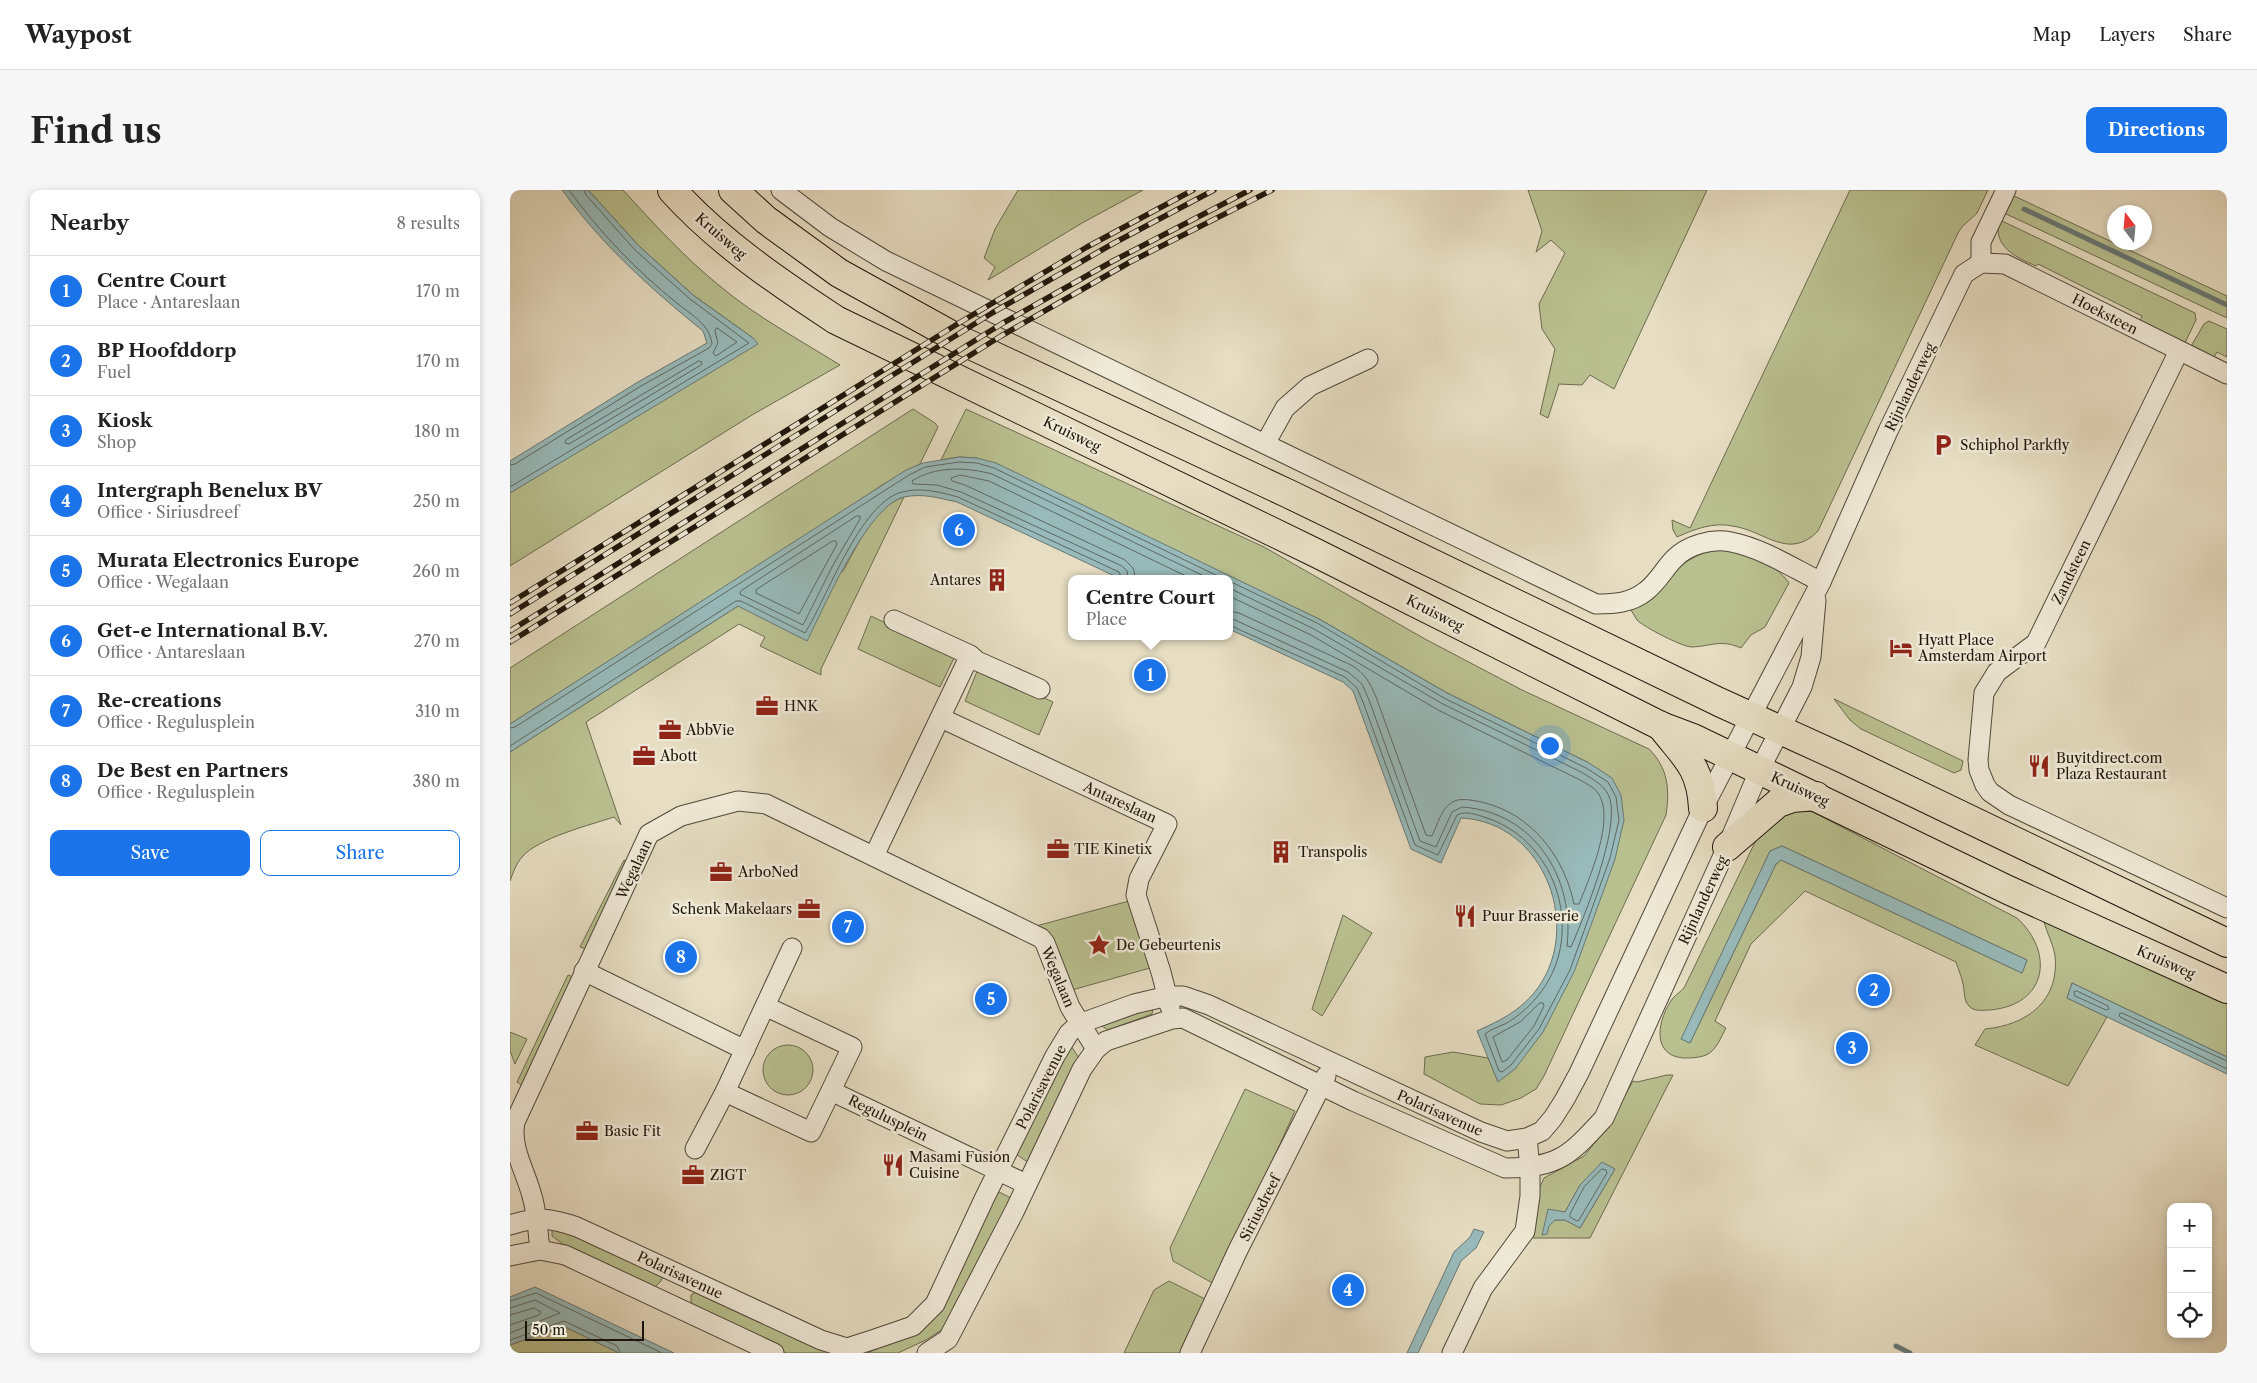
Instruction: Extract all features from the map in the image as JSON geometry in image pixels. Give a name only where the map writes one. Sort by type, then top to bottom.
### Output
[{"type":"highway","name":"Kruisweg","points":[[672,190],[684,204],[765,274],[836,320],[1316,553],[1661,726],[1693,738],[2008,890],[2227,989]]},
{"type":"highway","points":[[733,190],[766,220],[839,273],[962,341],[1289,494],[2227,943]]},
{"type":"highway","points":[[1661,726],[1696,772],[1702,787],[1703,808]]},
{"type":"highway","points":[[1727,847],[1778,803],[1792,798],[1816,796]]},
{"type":"street","points":[[781,190],[830,227],[886,261],[1496,558],[1596,604],[1616,604],[1646,591],[1675,558],[1691,548],[1710,541],[1729,542],[1752,548],[1819,587]]},
{"type":"street","points":[[1981,263],[1982,242],[2006,190]]},
{"type":"street","name":"Rijnlanderweg","points":[[1527,1138],[1542,1131],[1553,1118],[1579,1073],[1703,808],[1819,587],[1888,431],[1964,274],[1981,263]]},
{"type":"street","name":"Hoeksteen","points":[[1981,263],[2005,264],[2227,374]]},
{"type":"street","name":"Zandsteen","points":[[2179,351],[2036,643],[1997,672],[1984,693],[1978,760],[1985,785],[1990,792],[2009,805],[2227,908]]},
{"type":"street","points":[[1264,444],[1285,408],[1310,386],[1368,359]]},
{"type":"street","name":"Rijnlanderweg","points":[[1530,1168],[1554,1162],[1574,1150],[1604,1118],[1727,847],[1759,771],[1802,687],[1811,657],[1819,587]]},
{"type":"street","points":[[894,620],[970,654],[977,661],[1040,690]]},
{"type":"street","points":[[874,856],[970,654]]},
{"type":"street","name":"Antareslaan","points":[[941,718],[1167,824],[1139,879],[1136,895],[1168,996],[1172,1018]]},
{"type":"street","name":"Wegalaan","points":[[540,1250],[533,1197],[513,1143],[512,1132],[515,1122],[584,971],[627,886],[649,834],[681,816],[738,801],[766,804],[1041,938],[1046,943],[1070,1006],[1079,1024],[1096,1049]]},
{"type":"street","points":[[695,1149],[725,1092],[792,948]]},
{"type":"street","points":[[584,971],[745,1050]]},
{"type":"street","name":"Polarisavenue","points":[[510,1226],[536,1218],[553,1219],[577,1227],[821,1340],[848,1350],[913,1326],[935,1304],[1054,1056],[1068,1033],[1079,1024],[1134,1004],[1168,996],[1183,996],[1209,1005],[1481,1132],[1507,1141],[1527,1138]]},
{"type":"street","name":"Regulusplein","points":[[725,1092],[812,1132],[852,1046],[765,1006]]},
{"type":"street","name":"Polarisavenue","points":[[928,1353],[948,1339],[1082,1068],[1096,1049],[1106,1041],[1172,1018],[1183,1018],[1322,1086],[1505,1168],[1530,1168]]},
{"type":"street","name":"Siriusdreef","points":[[1190,1353],[1238,1250],[1332,1063]]},
{"type":"street","name":"Regulusplein","points":[[831,1091],[1026,1184]]},
{"type":"street","points":[[1452,1353],[1483,1288],[1525,1231],[1529,1214],[1530,1168],[1527,1138]]},
{"type":"street","points":[[510,1256],[527,1251],[540,1250],[566,1255],[774,1353]]},
{"type":"street","points":[[671,1305],[686,1277]]},
{"type":"green space","points":[[588,190],[623,190],[682,253],[721,287],[764,318],[840,365],[752,415],[510,566],[510,493],[753,338],[693,295],[639,246]]},
{"type":"green space","points":[[1018,190],[1143,190],[1082,223],[988,280],[995,267],[984,258],[995,229]]},
{"type":"green space","points":[[1528,190],[1707,190],[1614,389],[1590,375],[1582,385],[1559,384],[1548,418],[1540,414],[1555,349],[1542,329],[1539,304],[1565,253],[1551,240],[1536,252],[1542,231]]},
{"type":"green space","points":[[1850,190],[1988,190],[1977,213],[1958,233],[1818,531],[1807,540],[1797,544],[1777,542],[1745,529],[1726,525],[1704,527],[1677,537],[1673,530],[1672,520],[1690,528]]},
{"type":"green space","points":[[2012,195],[2107,240],[2107,250],[2129,250],[2227,296],[2227,318],[2002,212]]},
{"type":"green space","points":[[2000,220],[2195,313],[2196,320],[2184,345],[2139,323],[2142,316],[2038,264],[2036,266],[2014,255],[2002,244],[1999,237]]},
{"type":"green space","points":[[2209,321],[2227,329],[2227,357],[2217,352],[2213,359],[2190,348],[2204,324]]},
{"type":"green space","points":[[913,409],[938,427],[920,464],[882,485],[828,522],[510,724],[510,668]]},
{"type":"green space","points":[[966,409],[1264,547],[1425,639],[1522,690],[1649,749],[1664,771],[1668,796],[1666,815],[1544,1076],[1536,1089],[1521,1098],[1501,1105],[1480,1104],[1424,1074],[1425,1057],[1453,1052],[1488,1058],[1498,1081],[1543,1032],[1589,763],[1447,693],[1319,619],[1233,579],[1233,575],[1226,575],[977,458],[959,457],[941,460]]},
{"type":"green space","points":[[904,497],[821,669],[821,675],[760,646],[765,637],[739,624],[586,722],[621,825],[614,817],[565,833],[540,844],[522,857],[510,881],[510,752],[738,606],[843,571],[867,528],[875,518],[883,509]]},
{"type":"green space","points":[[1718,549],[1737,552],[1757,559],[1775,569],[1789,583],[1765,627],[1751,635],[1741,648],[1722,643],[1692,647],[1663,636],[1637,620],[1631,610],[1643,603],[1689,560]]},
{"type":"green space","points":[[871,616],[955,656],[940,687],[858,649]]},
{"type":"green space","points":[[978,669],[1053,702],[1039,735],[965,701]]},
{"type":"green space","points":[[1834,699],[1963,761],[1961,770],[1954,773],[1861,729],[1850,720]]},
{"type":"green space","points":[[1800,810],[1813,812],[2017,918],[2029,932],[2037,946],[2040,961],[2039,975],[2034,988],[2024,998],[2009,1006],[1990,1010],[1973,1009],[1966,1001],[1956,962],[1805,891],[1751,944],[1715,1021],[1726,1028],[1715,1047],[1710,1053],[1700,1057],[1683,1058],[1672,1055],[1665,1050],[1661,1043],[1660,1034],[1664,1015],[1673,998],[1684,988],[1761,830],[1773,818]],"holes":[[[1782,846],[2027,960],[2022,973],[1781,860],[1776,864],[1690,1043],[1682,1039],[1770,851]]]},
{"type":"green space","points":[[624,860],[628,862],[586,949],[580,947]]},
{"type":"green space","points":[[1129,901],[1150,968],[1072,990],[1036,926]]},
{"type":"green space","points":[[1343,915],[1372,933],[1322,1016],[1312,1009]]},
{"type":"green space","points":[[2044,922],[2227,1002],[2227,1057],[2072,983],[2067,998],[2107,1017],[2068,1086],[1975,1045],[1985,1029],[2000,1027],[2027,1016],[2038,1008],[2046,998],[2052,985],[2055,971],[2055,955]]},
{"type":"green space","points":[[568,975],[573,977],[522,1085],[517,1082]]},
{"type":"green space","points":[[1153,1008],[1152,1014],[1108,1030],[1102,1026]]},
{"type":"green space","points":[[510,1032],[527,1039],[515,1064],[510,1051]]},
{"type":"green space","points":[[783,1045],[793,1045],[806,1052],[813,1065],[813,1075],[806,1088],[793,1095],[783,1095],[774,1091],[767,1084],[763,1075],[763,1065],[767,1056],[774,1049]]},
{"type":"green space","points":[[1071,1046],[1079,1058],[1029,1163],[1016,1154]]},
{"type":"green space","points":[[1673,1075],[1590,1238],[1533,1238],[1539,1189],[1544,1178],[1584,1156],[1607,1128],[1633,1081],[1637,1082]],"holes":[[[1602,1163],[1615,1169],[1580,1228],[1565,1220],[1555,1220],[1549,1225],[1557,1212],[1565,1212],[1580,1185]]]},
{"type":"green space","points":[[1245,1089],[1295,1111],[1216,1285],[1173,1261],[1170,1248]]},
{"type":"green space","points":[[995,1190],[1013,1199],[946,1327],[926,1340],[898,1353],[867,1353],[923,1329]]},
{"type":"green space","points":[[560,1225],[664,1273],[661,1281],[655,1287],[564,1245],[552,1236],[552,1229]]},
{"type":"green space","points":[[1169,1281],[1209,1301],[1184,1353],[1124,1353],[1154,1290]]},
{"type":"green space","points":[[699,1290],[825,1348],[830,1353],[786,1353],[691,1304],[691,1295]]},
{"type":"green space","points":[[563,1326],[619,1353],[510,1353],[510,1345]]},
{"type":"water","points":[[562,190],[588,190],[639,246],[693,295],[753,338],[758,344],[510,493],[510,461],[638,382],[707,343],[703,331],[664,298],[611,248]]},
{"type":"water","points":[[959,457],[977,458],[996,463],[1228,575],[1112,575],[957,502],[924,496],[904,497],[890,504],[862,538],[835,583],[807,641],[738,606],[510,752],[510,724],[906,470],[923,463]]},
{"type":"water","points":[[1233,577],[1319,619],[1447,693],[1589,763],[1612,778],[1621,795],[1624,820],[1615,859],[1574,972],[1543,1032],[1515,1069],[1498,1082],[1477,1031],[1515,1011],[1528,1000],[1549,968],[1556,940],[1556,911],[1548,884],[1535,859],[1515,838],[1491,824],[1461,818],[1441,863],[1411,849],[1353,691],[1343,682],[1233,631]]},
{"type":"water","points":[[1782,846],[2027,960],[2022,973],[1781,860],[1776,864],[1690,1043],[1681,1039],[1770,851]]},
{"type":"water","points":[[2072,983],[2227,1057],[2227,1074],[2067,998]]},
{"type":"water","points":[[1602,1162],[1615,1169],[1580,1228],[1565,1220],[1555,1220],[1549,1226],[1547,1234],[1542,1235],[1548,1209],[1565,1212],[1580,1185]]},
{"type":"water","points":[[1474,1229],[1484,1232],[1476,1248],[1461,1261],[1418,1353],[1407,1353],[1454,1252],[1470,1237]]},
{"type":"water","points":[[535,1287],[674,1353],[619,1353],[563,1326],[510,1345],[510,1297]]},
{"type":"waterway","points":[[2024,209],[2227,305]]},
{"type":"waterway","points":[[1896,1346],[1910,1353]]},
{"type":"railway","points":[[510,603],[959,323],[1087,247],[1193,190]]},
{"type":"railway","points":[[510,614],[992,313],[1114,243],[1214,190]]},
{"type":"railway","points":[[510,631],[1003,323],[1113,261],[1250,190]]},
{"type":"railway","points":[[510,642],[1001,336],[1130,262],[1272,190]]},
{"type":"place","name":"Schiphol Parkfly","points":[[1943,445]]},
{"type":"place","name":"Get-e International B.V.","points":[[959,530]]},
{"type":"place","name":"Antares","points":[[997,580]]},
{"type":"place","name":"Hyatt Place Amsterdam Airport","points":[[1901,648]]},
{"type":"place","name":"Centre Court","points":[[1150,675]]},
{"type":"place","name":"HNK","points":[[767,706]]},
{"type":"place","name":"AbbVie","points":[[670,730]]},
{"type":"place","name":"Abott","points":[[644,756]]},
{"type":"place","name":"Buyitdirect.com Plaza Restaurant","points":[[2039,766]]},
{"type":"place","name":"TIE Kinetix","points":[[1058,849]]},
{"type":"place","name":"Transpolis","points":[[1281,852]]},
{"type":"place","name":"ArboNed","points":[[721,872]]},
{"type":"place","name":"Schenk Makelaars","points":[[809,909]]},
{"type":"place","name":"Puur Brasserie","points":[[1465,916]]},
{"type":"place","name":"Re-creations","points":[[848,927]]},
{"type":"place","name":"De Gebeurtenis","points":[[1099,945]]},
{"type":"place","name":"De Best en Partners","points":[[681,957]]},
{"type":"place","name":"BP Hoofddorp","points":[[1874,990]]},
{"type":"place","name":"Murata Electronics Europe","points":[[991,999]]},
{"type":"place","name":"Kiosk","points":[[1852,1048]]},
{"type":"place","name":"Basic Fit","points":[[587,1131]]},
{"type":"place","name":"Masami Fusion Cuisine","points":[[893,1165]]},
{"type":"place","name":"ZIGT","points":[[693,1175]]},
{"type":"place","name":"Intergraph Benelux BV","points":[[1348,1290]]}]
